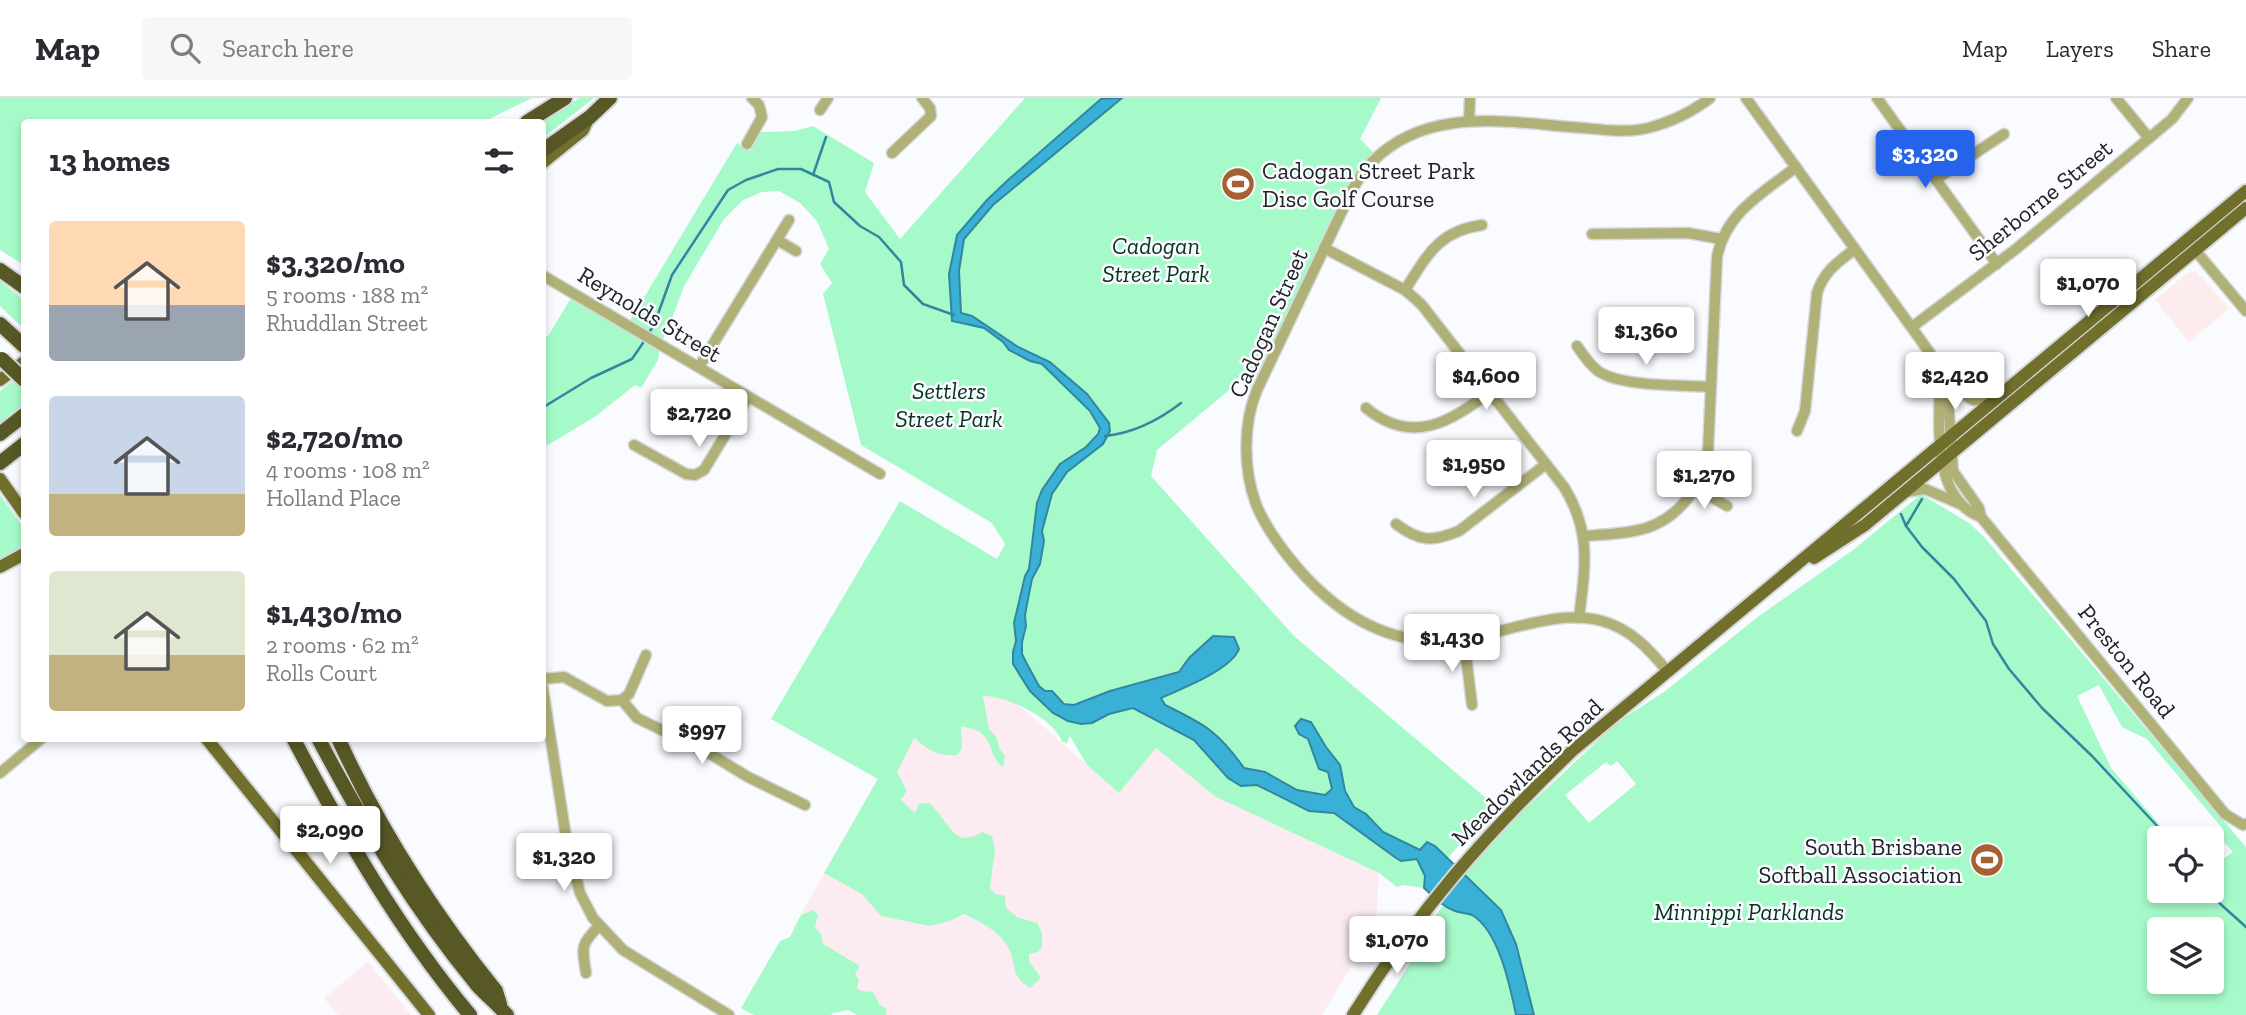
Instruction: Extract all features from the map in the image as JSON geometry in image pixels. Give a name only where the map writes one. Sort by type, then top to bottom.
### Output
[{"type":"highway","points":[[532,119],[565,98]]},
{"type":"highway","points":[[546,148],[590,117],[610,98]]},
{"type":"highway","points":[[0,270],[21,285]]},
{"type":"highway","points":[[0,324],[21,343]]},
{"type":"highway","points":[[1,358],[21,377]]},
{"type":"highway","points":[[0,434],[21,417]]},
{"type":"highway","points":[[0,463],[21,446]]},
{"type":"highway","points":[[295,742],[380,893],[470,1015]]},
{"type":"highway","points":[[320,742],[371,834],[409,894],[474,981],[504,1012]]},
{"type":"highway","points":[[340,742],[407,864],[441,918],[496,991],[504,1012]]},
{"type":"main road","points":[[546,160],[583,130],[590,117]]},
{"type":"main road","name":"Meadowlands Road","points":[[1764,591],[1865,525],[1904,493],[1993,402],[2246,191]]},
{"type":"main road","name":"Meadowlands Road","points":[[1353,1015],[1384,964],[1416,920],[1506,815],[1572,751],[1764,591],[1946,450],[2246,208]]},
{"type":"main road","points":[[0,380],[21,364]]},
{"type":"main road","points":[[0,479],[21,509]]},
{"type":"main road","points":[[0,567],[21,556]]},
{"type":"main road","points":[[209,742],[429,1015]]},
{"type":"street","points":[[747,144],[762,117],[759,105],[752,98]]},
{"type":"street","points":[[821,110],[828,98]]},
{"type":"street","points":[[892,153],[930,116],[930,108],[922,98]]},
{"type":"street","points":[[1469,120],[1470,98]]},
{"type":"street","name":"Cadogan Street","points":[[1668,672],[1644,644],[1624,630],[1601,621],[1558,619],[1448,642],[1413,640],[1373,628],[1334,605],[1283,551],[1255,503],[1249,482],[1247,458],[1252,405],[1324,248],[1352,190],[1368,165],[1392,145],[1418,131],[1442,123],[1469,120],[1628,130],[1646,128],[1676,119],[1698,108],[1710,98]]},
{"type":"street","points":[[1746,98],[1930,353],[1941,379],[1946,450]]},
{"type":"street","points":[[1877,98],[1997,264]]},
{"type":"street","points":[[2116,98],[2149,138]]},
{"type":"street","name":"Sherborne Street","points":[[1912,327],[1997,264],[2172,119],[2188,98]]},
{"type":"street","points":[[1936,179],[2004,134]]},
{"type":"street","points":[[1584,536],[1649,527],[1674,512],[1696,488],[1708,451],[1717,257],[1721,239],[1744,207],[1796,167]]},
{"type":"street","points":[[699,367],[789,220]]},
{"type":"street","points":[[1405,289],[1439,242],[1466,227],[1482,225]]},
{"type":"street","points":[[1592,234],[1688,233],[1721,239]]},
{"type":"street","points":[[777,240],[796,251]]},
{"type":"street","points":[[1324,248],[1405,289],[1432,317],[1574,503],[1584,536],[1584,573],[1578,618]]},
{"type":"street","points":[[1797,432],[1805,411],[1817,293],[1821,279],[1828,270],[1856,249]]},
{"type":"street","points":[[2195,250],[2246,311]]},
{"type":"street","name":"Reynolds Street","points":[[546,277],[880,474]]},
{"type":"street","points":[[1577,346],[1586,360],[1610,377],[1626,381],[1711,387]]},
{"type":"street","points":[[1941,379],[1973,400],[1993,402]]},
{"type":"street","points":[[1366,408],[1378,418],[1398,425],[1430,426],[1459,416],[1490,392]]},
{"type":"street","points":[[634,445],[686,474],[695,475],[704,470],[748,397]]},
{"type":"street","name":"Preston Road","points":[[1946,450],[1947,482],[1961,504],[1972,514],[1981,517]]},
{"type":"street","name":"Preston Road","points":[[1946,450],[1952,471],[1979,508],[1981,517],[2225,814],[2246,824]]},
{"type":"street","points":[[1395,524],[1418,537],[1432,540],[1444,537],[1459,531],[1546,464]]},
{"type":"street","points":[[1696,488],[1727,506]]},
{"type":"street","points":[[1904,493],[1925,489],[1961,504]]},
{"type":"street","points":[[1464,639],[1472,705]]},
{"type":"street","points":[[546,680],[564,677],[607,701],[622,700],[629,694],[646,655]]},
{"type":"street","points":[[622,700],[637,718],[805,805]]},
{"type":"street","points":[[546,707],[566,837],[580,893],[600,926],[623,950],[729,1015]]},
{"type":"street","points":[[0,773],[38,742]]},
{"type":"street","points":[[586,973],[582,947],[584,940],[600,926]]},
{"type":"shaded area","points":[[2196,271],[2229,309],[2189,342],[2155,300],[2187,273]]},
{"type":"shaded area","points":[[946,656],[1019,705],[1119,793],[1156,747],[1216,797],[1379,873],[1376,924],[1322,1015],[857,1015],[794,927]]},
{"type":"shaded area","points":[[368,962],[411,1015],[338,1015],[324,998]]},
{"type":"green space","points":[[0,98],[532,98],[489,119],[21,119],[21,263],[0,250]]},
{"type":"green space","points":[[579,98],[594,98],[546,136],[546,119]]},
{"type":"green space","name":"Settlers Street Park","points":[[1025,98],[1102,98],[1008,180],[957,235],[949,274],[951,306],[965,325],[984,328],[1009,350],[1042,364],[1090,411],[1100,428],[1086,447],[1060,464],[1029,558],[1029,569],[1014,623],[1016,641],[1013,664],[1030,691],[1053,713],[1081,724],[1092,723],[1109,714],[1133,708],[1194,740],[1228,778],[1241,786],[1257,785],[1309,811],[1334,813],[1409,858],[1417,859],[1425,876],[1424,888],[1403,885],[1397,887],[1379,873],[1216,797],[1156,748],[1119,793],[1087,765],[1070,736],[1067,743],[1062,742],[1047,722],[1011,702],[991,696],[983,696],[989,729],[997,738],[999,748],[1005,756],[1003,767],[996,760],[986,738],[975,730],[961,726],[962,748],[957,755],[934,752],[914,738],[897,772],[907,791],[901,800],[915,813],[919,804],[929,803],[961,838],[982,832],[992,836],[995,849],[990,888],[995,894],[1005,896],[1006,908],[1017,917],[1037,923],[1042,933],[1042,947],[1038,952],[1029,954],[1029,961],[1041,978],[1030,988],[1024,984],[1017,975],[1010,951],[1002,938],[984,924],[964,914],[930,926],[881,916],[862,894],[824,873],[878,779],[771,719],[900,501],[997,559],[1005,544],[992,523],[861,445],[823,294],[832,283],[820,264],[829,249],[817,221],[800,203],[779,191],[762,192],[743,200],[724,219],[684,286],[660,344],[658,360],[641,388],[635,385],[596,416],[548,445],[546,336],[574,293],[628,324],[737,143],[750,151],[761,132],[794,131],[813,126],[874,163],[865,192],[900,239]]},
{"type":"green space","name":"Cadogan Street Park","points":[[1122,98],[1381,98],[1360,139],[1378,157],[1368,165],[1257,390],[1239,382],[1157,450],[1151,476],[1294,636],[1493,804],[1448,858],[1435,846],[1420,850],[1383,832],[1366,814],[1354,807],[1325,795],[1297,790],[1265,772],[1244,768],[1229,747],[1165,705],[1160,698],[1073,704],[1066,702],[1052,691],[1045,691],[1039,686],[1022,654],[1025,615],[1033,579],[1040,564],[1044,541],[1042,531],[1052,494],[1067,472],[1103,444],[1109,423],[1042,357],[1028,353],[961,313],[959,272],[964,239],[993,205]]},
{"type":"green space","points":[[0,281],[21,298],[21,326],[0,306]]},
{"type":"green space","points":[[21,375],[21,406],[0,423],[0,391]]},
{"type":"green space","points":[[0,495],[21,524],[21,549],[0,558]]},
{"type":"green space","name":"Minnippi Parklands","points":[[1919,496],[1924,496],[1969,523],[1984,537],[2246,847],[2246,1015],[1377,1015],[1426,939],[1425,931],[1445,905],[1452,888],[1514,819],[1619,721],[1664,692],[1759,616],[1853,550]],"holes":[[[2099,685],[2122,727],[2147,739],[2220,826],[2224,826],[2224,842],[2233,852],[2224,858],[2224,903],[2147,903],[2147,826],[2161,826],[2111,768],[2077,696]],[[1617,761],[1636,784],[1589,823],[1565,795],[1606,762],[1611,766]]]},
{"type":"green space","points":[[813,910],[818,915],[815,927],[821,934],[823,944],[860,966],[855,974],[859,980],[857,988],[873,992],[880,1005],[887,1009],[886,1015],[857,1015],[848,1010],[831,1015],[754,1015],[741,1008],[780,941],[790,937],[801,915]]},
{"type":"water","points":[[1122,98],[993,205],[964,239],[959,271],[961,313],[972,316],[1018,347],[1050,362],[1087,394],[1109,423],[1110,431],[1103,444],[1067,472],[1052,494],[1042,531],[1044,541],[1040,564],[1032,579],[1025,615],[1022,654],[1039,686],[1045,691],[1052,691],[1064,704],[1074,705],[1110,691],[1179,672],[1189,658],[1213,636],[1234,637],[1239,649],[1234,657],[1204,678],[1161,698],[1165,705],[1218,737],[1244,768],[1265,772],[1297,790],[1325,795],[1332,789],[1328,772],[1319,769],[1308,739],[1299,734],[1295,726],[1301,719],[1311,722],[1340,765],[1345,791],[1354,807],[1366,814],[1383,832],[1420,850],[1427,842],[1435,846],[1501,910],[1516,944],[1534,1015],[1516,1015],[1502,960],[1489,933],[1472,915],[1446,907],[1424,888],[1425,876],[1417,859],[1401,861],[1334,813],[1309,811],[1257,785],[1241,786],[1228,778],[1194,740],[1133,708],[1109,714],[1092,723],[1068,721],[1053,713],[1030,691],[1013,664],[1016,641],[1014,623],[1029,569],[1037,503],[1042,490],[1060,464],[1086,447],[1100,428],[1090,411],[1042,364],[1009,350],[984,328],[952,321],[949,274],[957,235],[987,200],[1101,99]]},
{"type":"waterway","points":[[813,175],[826,137]]},
{"type":"waterway","points":[[648,334],[654,325],[672,275],[728,190],[746,180],[778,169],[801,169],[829,182],[834,202],[860,226],[879,237],[901,262],[904,285],[923,304],[954,315]]},
{"type":"waterway","points":[[546,406],[591,378],[632,359],[645,340]]},
{"type":"waterway","points":[[1105,436],[1146,425],[1181,403]]},
{"type":"waterway","points":[[1906,526],[1922,499]]},
{"type":"waterway","points":[[1901,514],[1906,526],[1922,547],[1954,579],[1986,621],[1993,644],[2009,669],[2042,708],[2092,756],[2157,826]]},
{"type":"waterway","points":[[2219,903],[2246,927]]},
{"type":"place","name":"Cadogan Street Park Disc Golf Course","points":[[1238,184]]},
{"type":"place","name":"South Brisbane Softball Association","points":[[1987,860]]}]
